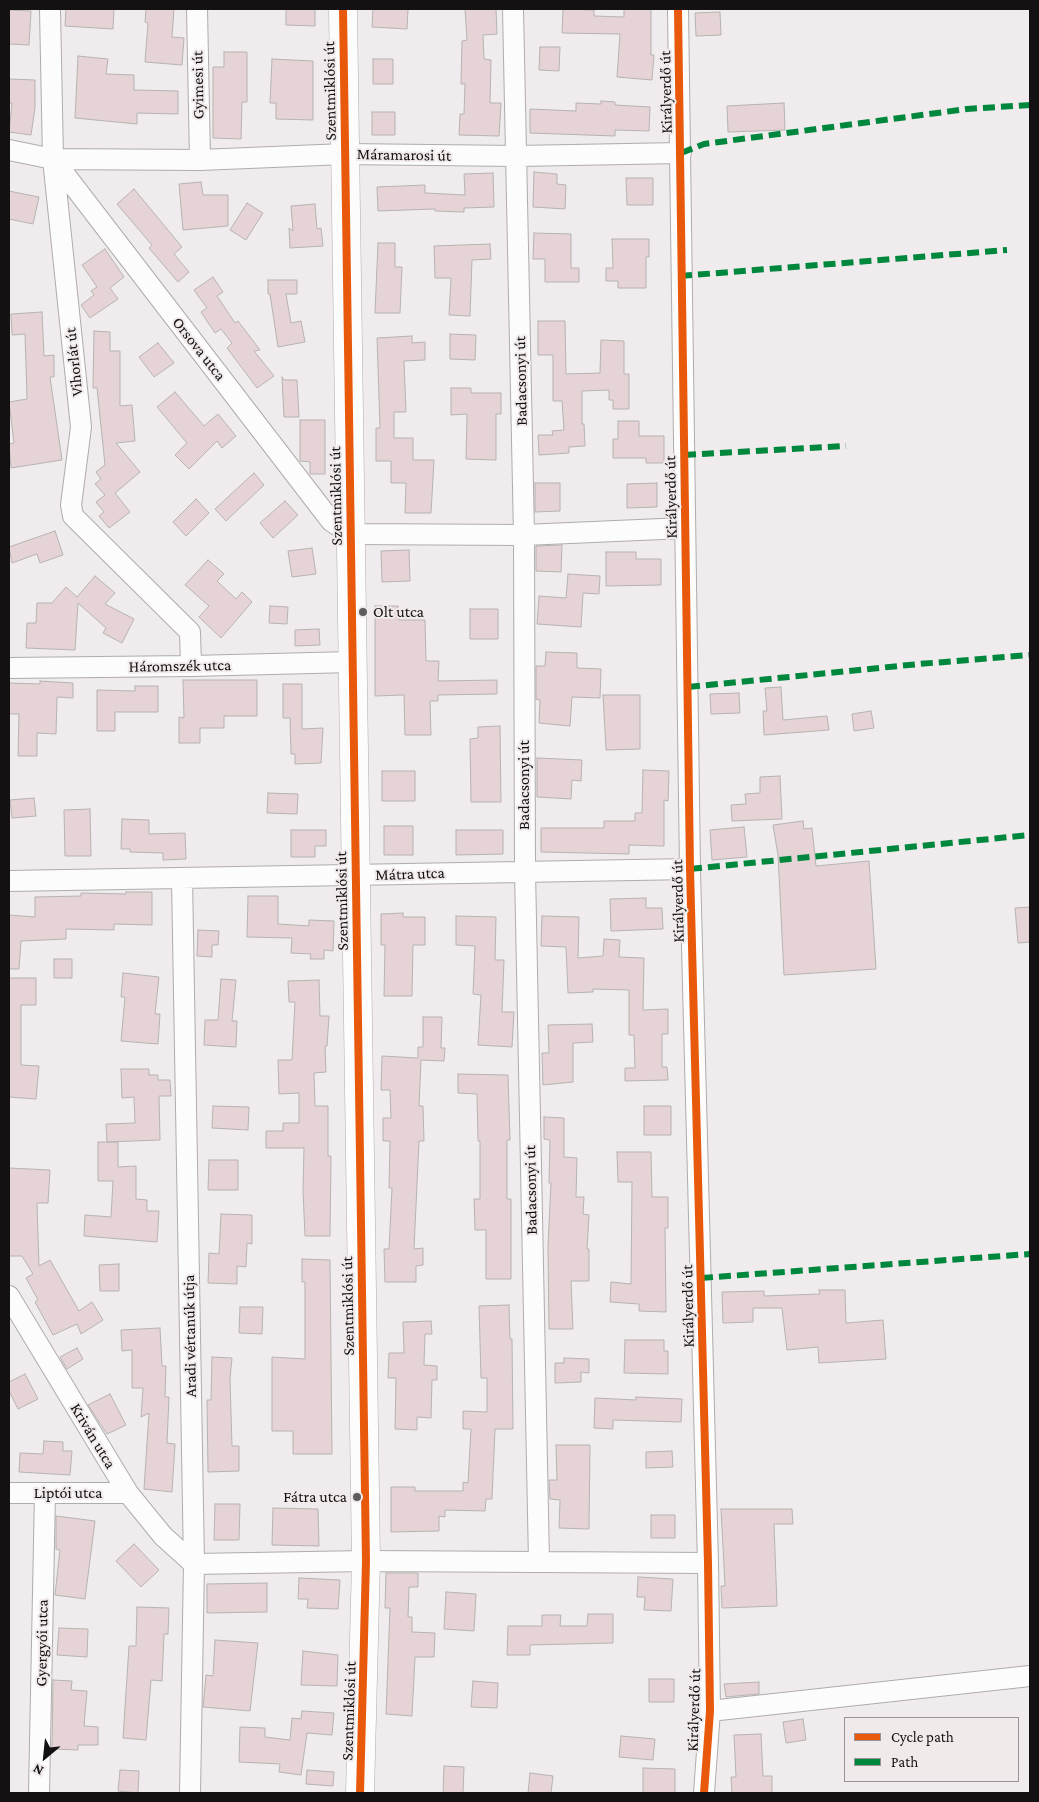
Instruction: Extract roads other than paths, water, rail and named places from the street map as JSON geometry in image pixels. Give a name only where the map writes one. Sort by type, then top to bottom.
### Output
[{"type":"street","name":"Vihorlát út","points":[[50,9],[53,159],[81,427],[71,505],[73,516],[190,632],[191,666]]},
{"type":"street","name":"Gyimesi út","points":[[197,9],[200,160]]},
{"type":"street","name":"Szentmiklósi út","points":[[343,9],[366,1561],[360,1793]]},
{"type":"street","name":"Badacsonyi út","points":[[513,9],[524,535],[525,871],[539,1562]]},
{"type":"street","name":"Királyerdő út","points":[[678,9],[681,153],[680,276],[690,870],[708,1563],[710,1711],[704,1793]]},
{"type":"street","name":"Máramarosi út","points":[[9,150],[53,159],[200,160],[345,154],[517,156],[681,153]]},
{"type":"street","name":"Orsova utca","points":[[53,159],[331,521],[351,534]]},
{"type":"street","points":[[351,534],[524,535],[685,528]]},
{"type":"street","name":"Háromszék utca","points":[[9,668],[352,662]]},
{"type":"street","name":"Mátra utca","points":[[9,881],[356,876],[525,871],[690,870]]},
{"type":"street","name":"Aradi vértanúk útja","points":[[182,878],[194,1564],[190,1793]]},
{"type":"street","name":"Kriván utca","points":[[9,1296],[128,1493],[163,1536],[194,1564]]},
{"type":"street","name":"Liptói utca","points":[[9,1493],[128,1493]]},
{"type":"street","name":"Gyergyói utca","points":[[39,1793],[45,1493]]},
{"type":"street","points":[[194,1564],[366,1561],[708,1563]]},
{"type":"street","points":[[710,1711],[1030,1676]]},
{"type":"place","name":"Olt utca","points":[[363,612]]},
{"type":"place","name":"Fátra utca","points":[[357,1497]]}]
